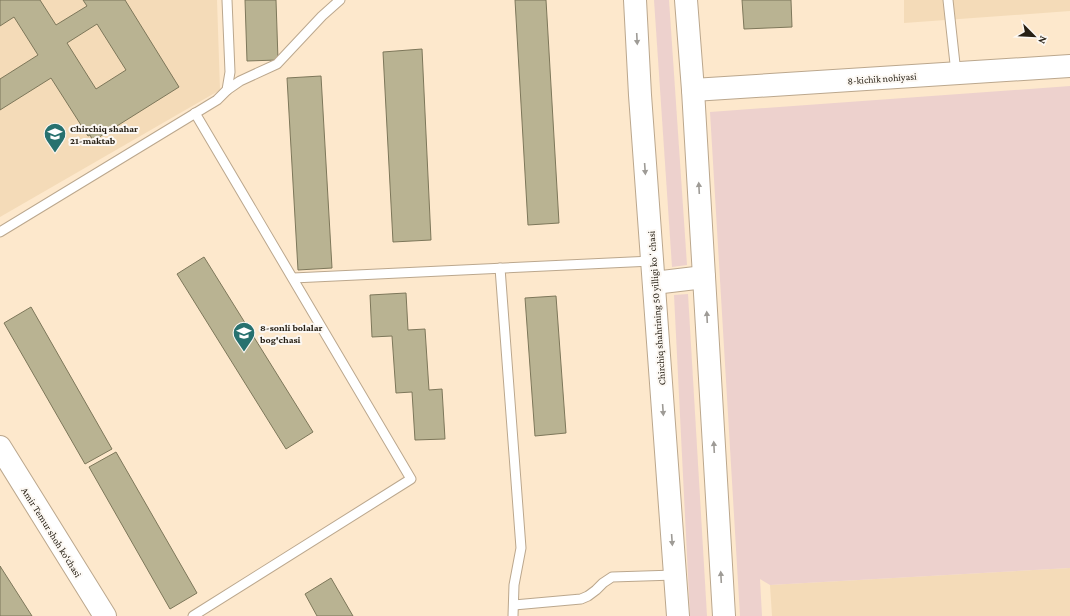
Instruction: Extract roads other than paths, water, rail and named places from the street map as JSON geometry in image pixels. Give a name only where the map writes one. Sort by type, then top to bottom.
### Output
[{"type":"main road","name":"Chirchiq shahrining 50 yilligi koʻchasi","points":[[635,0],[640,95],[678,616]]},
{"type":"main road","points":[[686,0],[693,90],[724,616]]},
{"type":"main road","name":"8-kichik nohiyasi","points":[[693,90],[1070,66]]},
{"type":"main road","points":[[654,282],[704,277]]},
{"type":"main road","name":"Amir Temur shoh ko‘chasi","points":[[0,448],[105,616]]},
{"type":"lane","points":[[226,0],[230,72],[227,90]]},
{"type":"lane","points":[[0,232],[217,100],[227,90],[240,81],[277,64],[322,16],[340,0]]},
{"type":"lane","points":[[948,0],[956,73]]},
{"type":"lane","points":[[192,616],[411,479],[195,113]]},
{"type":"lane","points":[[293,278],[652,261]]},
{"type":"lane","points":[[500,268],[521,548],[514,585],[513,616]]},
{"type":"lane","points":[[514,605],[581,599],[588,596],[602,583],[612,577],[675,575]]},
{"type":"place","name":"Chirchiq shahar 21-maktab","points":[[55,154]]},
{"type":"place","name":"8-sonli bolalar bog'chasi","points":[[244,352]]}]
